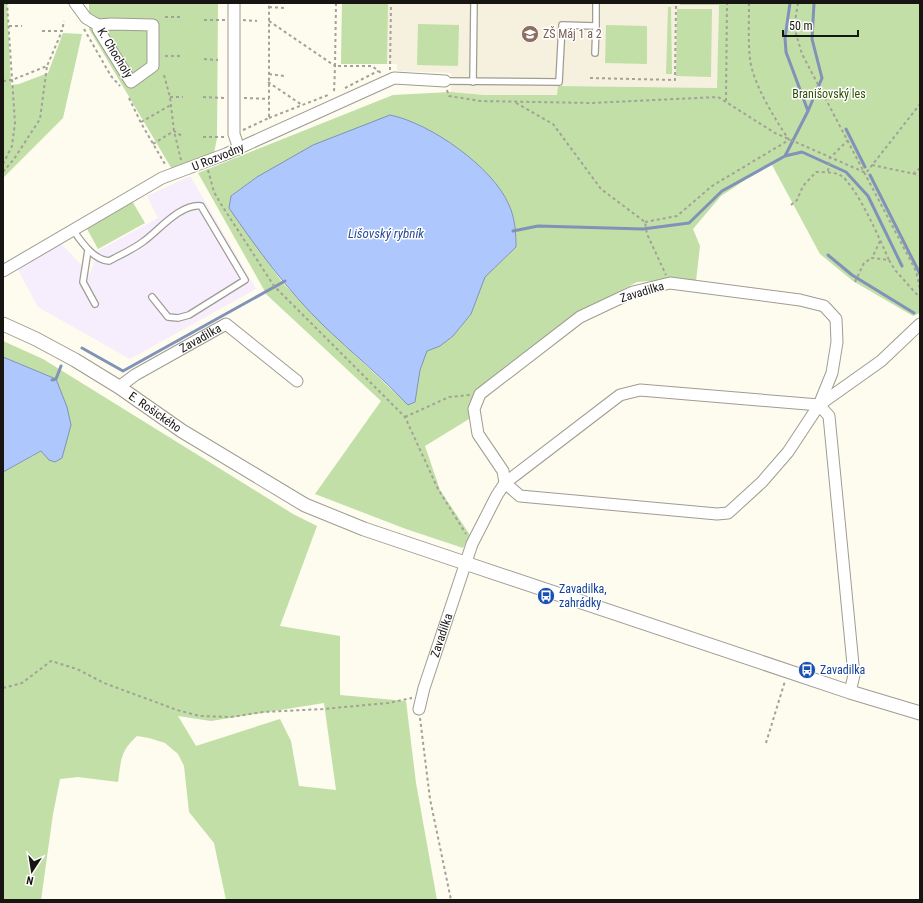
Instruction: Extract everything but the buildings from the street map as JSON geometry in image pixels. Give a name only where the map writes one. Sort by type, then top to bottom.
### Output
[{"type":"street","name":"K. Chocholy","points":[[75,3],[86,18],[98,25],[153,25],[153,66],[131,82],[98,29],[98,25]]},
{"type":"street","points":[[234,3],[234,134],[239,149]]},
{"type":"street","name":"U Rozvodny","points":[[3,271],[162,178],[239,149],[394,78],[445,81]]},
{"type":"street","name":"Zavadilka","points":[[670,283],[800,300],[824,306],[836,319],[837,342],[832,373],[819,405],[778,464],[746,498],[728,513],[717,514],[520,496],[505,483],[503,472],[478,434],[474,409],[480,394],[580,316],[633,292],[670,283]]},
{"type":"street","name":"E. Rošického","points":[[3,324],[36,339],[119,387],[182,430],[305,505],[364,529],[466,563]]},
{"type":"street","name":"Zavadilka","points":[[119,387],[135,374],[226,324],[297,381]]},
{"type":"street","name":"Zavadilka","points":[[419,709],[422,695],[472,544],[497,495],[505,483],[620,395],[640,390],[819,405],[881,361],[920,324]]},
{"type":"street","points":[[819,405],[829,416],[854,675],[850,692]]},
{"type":"street","points":[[466,563],[850,692],[920,713]]},
{"type":"lane","points":[[473,82],[474,3]]},
{"type":"lane","points":[[595,53],[596,3]]},
{"type":"lane","points":[[445,81],[559,82],[562,25],[596,26]]},
{"type":"lane","points":[[73,229],[88,250],[104,261],[108,261],[144,242],[168,219],[195,206],[201,206],[244,280],[189,315],[178,318],[168,317],[160,309],[152,296]]},
{"type":"lane","points":[[88,250],[83,282],[95,304]]},
{"type":"path","points":[[3,164],[12,146],[15,123],[8,3]]},
{"type":"path","points":[[268,118],[269,3]]},
{"type":"path","points":[[334,93],[336,3]]},
{"type":"path","points":[[390,64],[392,3]]},
{"type":"path","points":[[590,78],[675,80],[676,3]]},
{"type":"path","points":[[726,101],[727,3]]},
{"type":"path","points":[[749,3],[750,60],[757,82],[778,123],[789,140]]},
{"type":"path","points":[[798,3],[794,27],[802,54],[866,173],[916,271],[920,289]]},
{"type":"path","points":[[269,6],[284,8]]},
{"type":"path","points":[[166,17],[183,17]]},
{"type":"path","points":[[204,20],[230,20]]},
{"type":"path","points":[[240,20],[257,21]]},
{"type":"path","points":[[3,172],[14,159],[40,119],[47,66],[62,31],[64,21]]},
{"type":"path","points":[[238,132],[268,118],[334,93],[378,71],[372,66],[335,66],[269,21]]},
{"type":"path","points":[[9,26],[22,26]]},
{"type":"path","points":[[83,26],[111,76],[120,86]]},
{"type":"path","points":[[42,31],[62,31]]},
{"type":"path","points":[[165,56],[183,56]]},
{"type":"path","points":[[204,59],[218,60]]},
{"type":"path","points":[[3,81],[12,80],[47,66]]},
{"type":"path","points":[[268,74],[284,76]]},
{"type":"path","points":[[164,75],[170,97],[174,131],[179,155],[186,169]]},
{"type":"path","points":[[445,81],[449,96],[480,100],[591,103],[718,97],[775,133],[866,173]]},
{"type":"path","points":[[268,82],[302,105]]},
{"type":"path","points":[[170,97],[182,96]]},
{"type":"path","points":[[129,98],[153,144],[170,172]]},
{"type":"path","points":[[203,98],[217,98]]},
{"type":"path","points":[[515,102],[553,124],[601,189],[645,222],[647,234],[670,283]]},
{"type":"path","points":[[866,173],[920,104]]},
{"type":"path","points":[[141,122],[171,105]]},
{"type":"path","points":[[174,131],[182,136]]},
{"type":"path","points":[[153,144],[174,131]]},
{"type":"path","points":[[203,137],[217,138],[230,136]]},
{"type":"path","points":[[645,222],[677,216],[712,186],[789,140]]},
{"type":"path","points":[[828,172],[830,158],[848,140]]},
{"type":"path","points":[[206,162],[214,192],[220,204],[274,286],[405,417],[438,489],[472,544]]},
{"type":"path","points":[[872,165],[920,175]]},
{"type":"path","points":[[913,174],[920,168]]},
{"type":"path","points":[[791,205],[798,200],[803,186],[816,172],[828,172],[841,176],[855,193],[895,270],[920,298]]},
{"type":"path","points":[[855,281],[864,263],[872,258],[880,240]]},
{"type":"path","points":[[872,258],[889,260]]},
{"type":"path","points":[[405,417],[449,397],[480,394]]},
{"type":"path","points":[[3,688],[22,683],[51,662],[77,668],[104,683],[176,710],[200,716],[220,717],[263,712],[323,710],[388,702],[422,695]]},
{"type":"path","points":[[766,743],[788,670]]},
{"type":"path","points":[[419,709],[427,779],[451,900]]},
{"type":"shaded area","name":"ZŠ Máj 1 a 2","points":[[342,3],[719,3],[718,88],[558,86],[558,95],[484,95],[451,92],[451,73],[397,71],[397,64],[341,64]]},
{"type":"shaded area","points":[[190,176],[256,289],[130,359],[38,307],[17,268],[60,243],[90,274],[98,251],[158,218],[147,196]]},
{"type":"green space","points":[[3,3],[7,3],[11,85],[19,84],[48,73],[63,33],[82,34],[63,118],[3,178]]},
{"type":"green space","points":[[89,3],[218,3],[217,138],[214,153],[173,171],[89,29]]},
{"type":"green space","points":[[342,3],[388,3],[387,64],[341,64]]},
{"type":"green space","name":"Branišovský les","points":[[680,3],[920,3],[920,313],[913,316],[853,281],[820,254],[771,163],[721,196],[693,229],[700,246],[696,281],[668,280],[637,282],[578,313],[481,387],[469,419],[425,446],[440,490],[470,535],[463,548],[406,529],[315,494],[381,401],[267,295],[198,173],[393,95],[451,92],[484,95],[557,95],[558,86],[717,88],[719,5],[680,5]],"holes":[[[390,115],[406,120],[441,137],[475,162],[489,176],[501,191],[509,205],[513,215],[516,236],[516,247],[485,277],[471,314],[453,336],[440,346],[427,351],[420,370],[415,402],[408,405],[324,326],[282,282],[229,208],[231,196],[257,177]]]},
{"type":"green space","points":[[668,7],[671,7],[672,74],[666,74]]},
{"type":"green space","points":[[677,9],[712,9],[711,77],[676,76]]},
{"type":"green space","points":[[418,24],[459,25],[458,66],[417,65]]},
{"type":"green space","points":[[606,25],[647,26],[647,64],[605,63]]},
{"type":"green space","points":[[132,201],[145,223],[98,249],[86,227]]},
{"type":"green space","points":[[3,341],[43,359],[293,514],[317,526],[280,626],[340,636],[340,695],[406,701],[416,783],[437,900],[226,900],[214,843],[189,812],[184,766],[178,754],[165,743],[137,736],[131,741],[124,752],[118,782],[78,777],[60,779],[53,814],[41,900],[3,900],[3,472],[42,451],[56,379],[3,357]],"holes":[[[324,703],[336,790],[299,786],[291,741],[280,719],[196,746],[178,716],[211,721]]]},
{"type":"water","name":"Lišovský rybník","points":[[390,115],[423,127],[441,137],[475,162],[501,191],[509,205],[514,220],[516,236],[516,247],[485,277],[471,314],[453,336],[440,346],[427,351],[420,370],[415,402],[408,405],[310,312],[285,284],[229,208],[231,196],[257,177],[313,145]]},
{"type":"water","points":[[3,357],[56,379],[67,407],[71,425],[62,458],[55,462],[49,460],[41,451],[3,472]]},
{"type":"waterway","points":[[790,3],[785,38],[786,52],[808,111]]},
{"type":"waterway","points":[[513,231],[538,226],[643,229],[689,223],[722,191],[785,156],[808,111],[822,78],[812,39],[814,3]]},
{"type":"waterway","points":[[846,129],[865,167]]},
{"type":"waterway","points":[[785,156],[802,152],[846,172],[868,196],[902,266]]},
{"type":"waterway","points":[[870,175],[920,274]]},
{"type":"waterway","points":[[828,255],[852,275],[914,313]]},
{"type":"waterway","points":[[82,348],[123,371],[285,281]]},
{"type":"waterway","points":[[52,380],[56,379],[61,366]]},
{"type":"place","name":"ZŠ Máj 1 a 2","points":[[530,34]]},
{"type":"place","name":"Zavadilka, zahrádky","points":[[546,596]]},
{"type":"place","name":"Zavadilka","points":[[807,670]]}]
